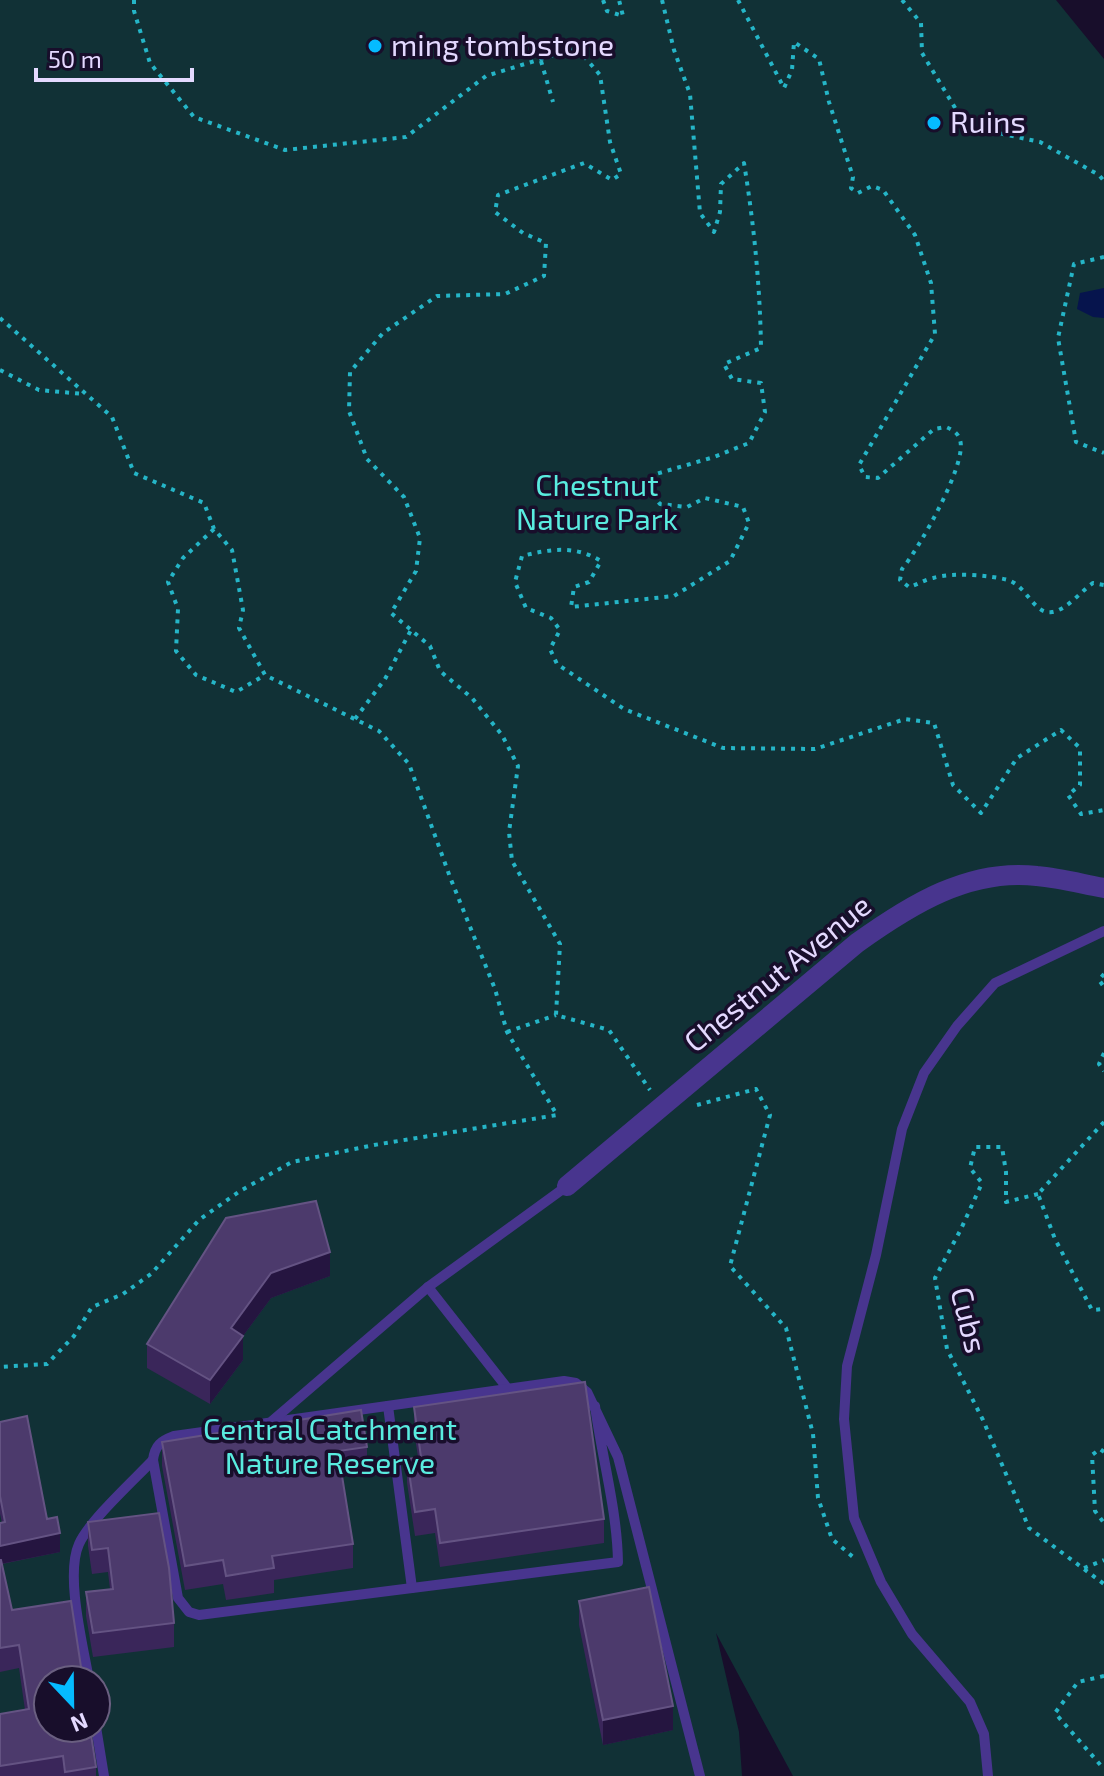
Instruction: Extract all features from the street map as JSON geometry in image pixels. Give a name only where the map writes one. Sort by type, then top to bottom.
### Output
[{"type":"street","name":"Chestnut Avenue","points":[[567,1186],[857,943],[928,897],[970,881],[1004,876],[1035,875],[1104,888]]},
{"type":"lane","points":[[988,1776],[984,1734],[970,1702],[912,1634],[881,1582],[854,1518],[844,1419],[847,1366],[876,1255],[902,1129],[924,1073],[957,1026],[995,983],[1104,931]]},
{"type":"lane","points":[[270,1423],[428,1287],[567,1186]]},
{"type":"lane","points":[[428,1287],[508,1389]]},
{"type":"lane","points":[[595,1406],[603,1465],[616,1522],[618,1562],[199,1615],[189,1612],[178,1598],[153,1460],[154,1449],[161,1441],[174,1436],[564,1381],[576,1383],[587,1392],[595,1406],[618,1457],[700,1776]]},
{"type":"lane","points":[[388,1406],[412,1588]]},
{"type":"lane","points":[[86,1664],[73,1578],[74,1556],[84,1535],[153,1460]]},
{"type":"lane","points":[[99,1744],[104,1776]]},
{"type":"path","points":[[134,0],[134,11],[150,63],[194,117],[285,150],[406,137],[486,76],[577,48],[600,75],[610,142],[621,174],[612,180],[584,163],[498,195],[495,212],[523,233],[546,243],[544,276],[505,294],[437,296],[383,333],[350,372],[349,411],[367,459],[404,497],[420,538],[416,571],[391,613],[430,646],[440,671],[472,698],[502,735],[518,766],[509,832],[512,861],[560,944],[556,1015]]},
{"type":"path","points":[[603,0],[607,11],[623,16],[619,0]]},
{"type":"path","points":[[662,0],[674,50],[690,94],[700,213],[714,232],[720,212],[721,184],[744,163],[759,274],[761,348],[724,364],[732,379],[761,383],[765,412],[749,443],[656,474],[648,489],[660,504],[687,507],[705,498],[743,507],[749,523],[730,561],[674,596],[571,607],[574,587],[589,582],[601,561],[588,553],[553,548],[522,556],[515,582],[526,608],[551,618],[560,630],[550,649],[557,664],[624,709],[723,748],[815,749],[905,719],[934,723],[953,785],[981,813],[1017,758],[1061,730],[1080,748],[1080,785],[1068,795],[1081,814],[1104,810]]},
{"type":"path","points":[[738,0],[784,88],[792,70],[794,42],[819,59],[853,177],[851,188],[858,193],[872,186],[883,190],[915,235],[931,283],[935,334],[859,465],[861,474],[873,479],[909,453],[934,429],[946,427],[960,440],[960,452],[939,513],[902,569],[899,576],[902,583],[913,586],[933,578],[955,575],[1007,580],[1027,592],[1040,610],[1051,613],[1061,609],[1093,583],[1104,585]]},
{"type":"path","points":[[902,0],[921,23],[922,53],[966,126],[1040,142],[1099,175],[1104,181]]},
{"type":"path","points":[[541,61],[553,102]]},
{"type":"path","points":[[1104,257],[1074,264],[1058,338],[1076,442],[1104,453]]},
{"type":"path","points":[[0,318],[112,417],[134,473],[204,503],[214,529],[232,550],[243,610],[239,628],[265,675],[379,731],[409,764],[495,989],[507,1032],[557,1115],[374,1145],[292,1162],[240,1191],[199,1220],[151,1274],[123,1294],[92,1307],[74,1336],[47,1364],[0,1367]]},
{"type":"path","points":[[0,370],[39,390],[86,394]]},
{"type":"path","points":[[214,529],[183,558],[168,582],[178,609],[176,651],[196,675],[236,692],[265,675]]},
{"type":"path","points":[[355,720],[385,679],[411,630]]},
{"type":"path","points":[[1104,974],[1099,980],[1104,987]]},
{"type":"path","points":[[507,1032],[556,1015],[609,1030],[670,1102],[686,1108],[756,1089],[770,1115],[730,1266],[786,1328],[813,1434],[818,1498],[832,1539],[881,1582]]},
{"type":"path","points":[[1104,1053],[1099,1064],[1104,1071]]},
{"type":"path","points":[[1104,1122],[1038,1194],[1055,1239],[1092,1310],[1104,1309]]},
{"type":"path","name":"Cubs","points":[[1038,1194],[1006,1202],[1002,1147],[975,1147],[970,1168],[982,1183],[935,1278],[947,1349],[983,1420],[1029,1528],[1104,1584]]},
{"type":"path","points":[[1104,1452],[1100,1449],[1092,1455],[1095,1511],[1104,1523]]},
{"type":"path","points":[[1084,1569],[1104,1560]]},
{"type":"path","points":[[1104,1676],[1078,1682],[1055,1713],[1104,1769]]},
{"type":"green space","name":"Chestnut Nature Park","points":[[0,0],[1056,0],[1104,59],[1104,1776],[793,1776],[716,1633],[739,1732],[742,1776],[0,1776]]},
{"type":"shaded area","points":[[1104,288],[1104,318],[1093,317],[1077,309],[1080,293]]},
{"type":"building","points":[[316,1201],[330,1252],[271,1273],[231,1328],[243,1336],[210,1380],[147,1344],[226,1218]]},
{"type":"building","points":[[585,1382],[604,1519],[440,1543],[435,1509],[415,1512],[407,1459],[421,1457],[414,1407]]},
{"type":"building","points":[[361,1410],[367,1447],[338,1451],[353,1544],[272,1556],[274,1568],[226,1576],[223,1560],[185,1566],[162,1442]]},
{"type":"building","points":[[27,1416],[47,1519],[57,1517],[60,1533],[0,1546],[0,1523],[5,1522],[0,1496],[0,1422]]},
{"type":"building","points":[[159,1513],[169,1568],[174,1623],[93,1633],[86,1592],[113,1589],[108,1548],[92,1550],[88,1522]]},
{"type":"building","points":[[1,1560],[12,1610],[71,1601],[81,1664],[32,1664],[32,1744],[92,1744],[96,1767],[65,1772],[63,1756],[0,1766],[0,1714],[29,1709],[19,1645],[0,1648]]},
{"type":"building","points":[[649,1587],[673,1706],[603,1720],[579,1601]]},
{"type":"place","name":"ming tombstone","points":[[375,46]]},
{"type":"place","name":"Ruins","points":[[934,123]]},
{"type":"park label","name":"Central Catchment Nature Reserve","points":[[330,1447]]}]
